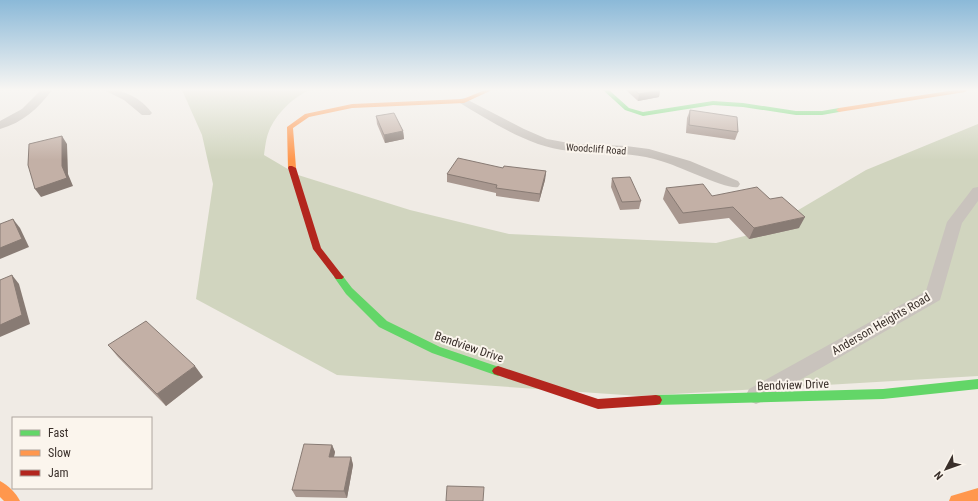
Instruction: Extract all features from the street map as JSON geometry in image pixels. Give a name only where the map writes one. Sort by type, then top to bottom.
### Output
[{"type":"street","points":[[0,125],[24,113]]},
{"type":"street","name":"Bendview Drive","points":[[319,113],[307,116],[290,127],[292,169],[317,249],[349,290],[383,324],[436,350],[598,404],[673,399],[883,394],[978,384]]},
{"type":"street","name":"Woodcliff Road","points":[[488,113],[529,135],[553,145],[634,151],[664,157],[700,169],[733,184]]},
{"type":"street","name":"Anderson Heights Road","points":[[750,398],[934,295],[955,222],[978,191]]},
{"type":"street","points":[[0,488],[13,501]]},
{"type":"street","points":[[956,501],[978,496]]},
{"type":"green space","points":[[192,113],[280,113],[268,134],[264,155],[298,175],[410,210],[509,234],[716,243],[761,232],[866,170],[978,124],[978,376],[639,396],[337,375],[196,299],[213,184],[202,135]]},
{"type":"building","points":[[394,113],[403,131],[384,135],[376,116]]},
{"type":"building","points":[[690,113],[713,113],[737,117],[738,132],[689,125]]},
{"type":"building","points":[[62,136],[62,166],[67,178],[35,189],[28,165],[29,144]]},
{"type":"building","points":[[458,158],[503,168],[504,166],[546,171],[540,194],[496,188],[497,185],[447,174]]},
{"type":"building","points":[[630,177],[641,201],[622,202],[612,178]]},
{"type":"building","points":[[703,184],[712,196],[757,187],[770,199],[782,197],[805,217],[754,228],[733,207],[683,213],[666,188]]},
{"type":"building","points":[[13,219],[22,239],[0,248],[0,224]]},
{"type":"building","points":[[12,275],[22,315],[0,325],[0,280]]},
{"type":"building","points":[[146,321],[195,366],[157,394],[108,345]]},
{"type":"building","points":[[304,444],[332,445],[329,457],[351,457],[344,491],[292,490]]},
{"type":"building","points":[[447,486],[484,487],[483,501],[446,501]]},
{"type":"traffic: fast","points":[[641,113],[647,113]]},
{"type":"traffic: fast","points":[[339,277],[349,291],[383,324],[436,350],[498,371]]},
{"type":"traffic: fast","points":[[656,400],[883,394],[978,384]]},
{"type":"traffic: slow","points":[[292,168],[290,127],[307,115],[315,113]]},
{"type":"traffic: slow","points":[[0,488],[13,501]]},
{"type":"traffic: slow","points":[[956,501],[978,495]]},
{"type":"traffic: jam","points":[[292,168],[317,249],[339,277]]},
{"type":"traffic: jam","points":[[498,371],[598,404],[656,400]]}]
